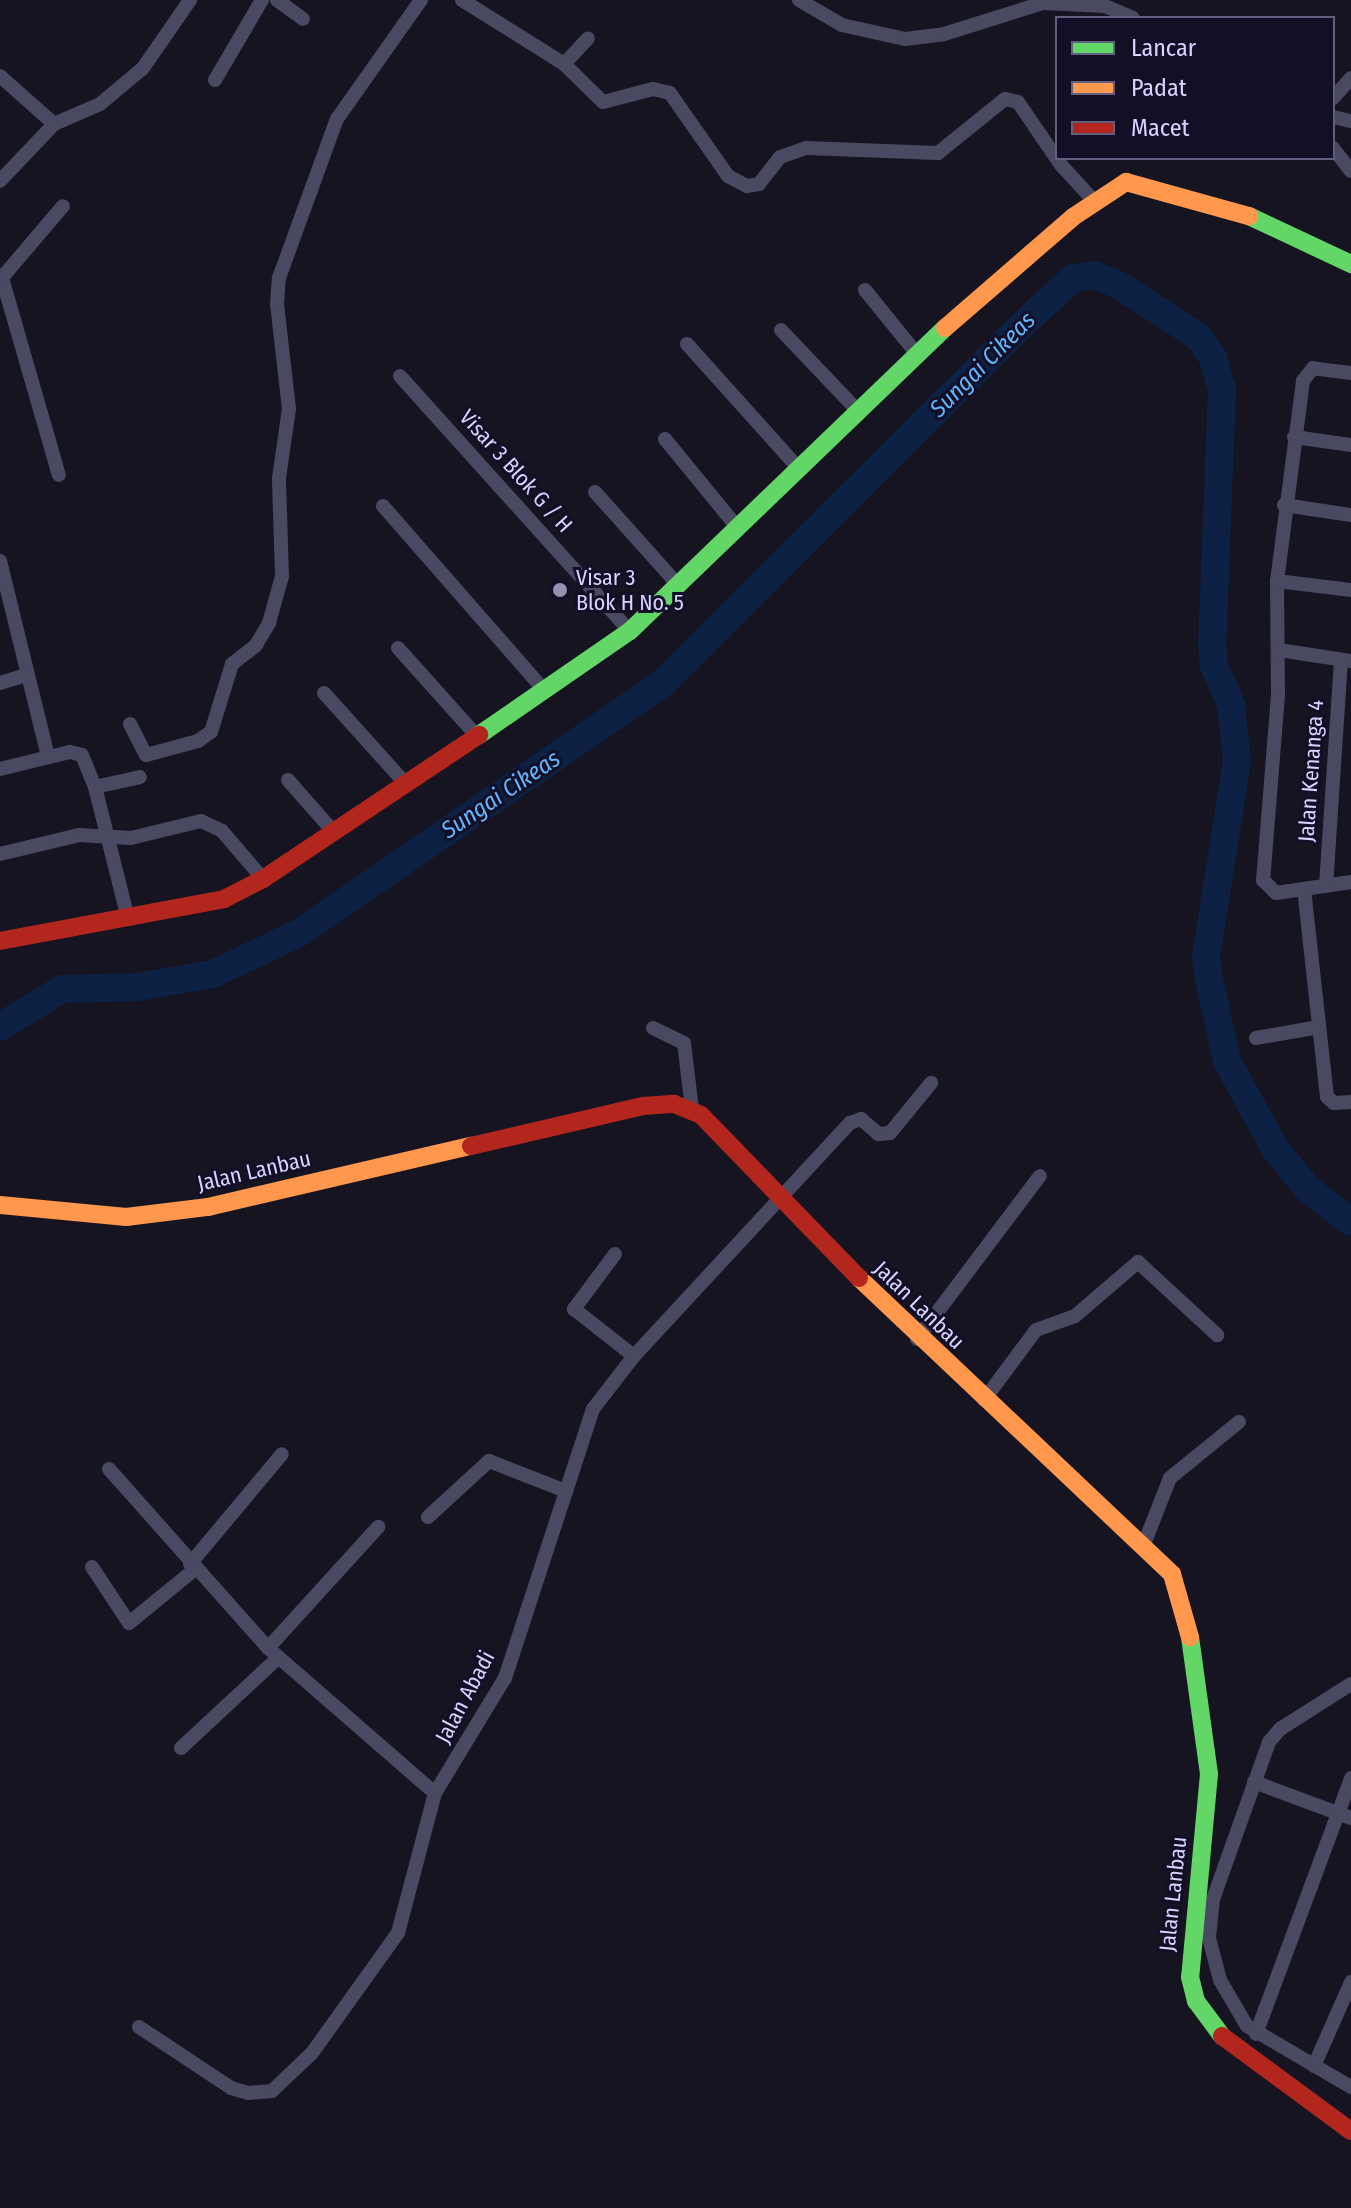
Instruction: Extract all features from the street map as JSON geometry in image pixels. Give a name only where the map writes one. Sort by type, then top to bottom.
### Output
[{"type":"street","points":[[0,181],[54,124],[100,104],[143,68],[190,0]]},
{"type":"street","points":[[215,80],[262,0]]},
{"type":"street","points":[[277,0],[303,19]]},
{"type":"street","points":[[130,724],[146,755],[198,741],[211,732],[232,664],[256,645],[269,623],[282,568],[279,478],[289,409],[277,304],[279,278],[337,119],[421,0]]},
{"type":"street","points":[[462,0],[564,64],[603,102],[653,89],[670,93],[728,176],[747,186],[759,184],[780,157],[806,148],[938,153],[996,103],[1005,99],[1018,102],[1055,156]]},
{"type":"street","points":[[799,0],[842,25],[905,39],[944,34],[1043,3],[1086,2],[1127,16]]},
{"type":"street","points":[[564,64],[588,38]]},
{"type":"street","points":[[1335,96],[1351,78]]},
{"type":"street","points":[[1,80],[54,124]]},
{"type":"street","points":[[1335,151],[1351,171]]},
{"type":"street","points":[[1058,160],[1096,203]]},
{"type":"street","points":[[0,941],[192,909],[263,879],[545,691],[630,631],[916,353],[1042,242],[1126,182],[1142,183],[1247,215],[1351,264]]},
{"type":"street","points":[[59,475],[1,279],[63,206]]},
{"type":"street","points":[[865,290],[916,353]]},
{"type":"street","points":[[781,330],[857,410]]},
{"type":"street","points":[[687,344],[799,469]]},
{"type":"street","points":[[1351,373],[1307,371],[1294,437],[1277,581],[1279,650],[1263,880],[1276,893],[1351,882]]},
{"type":"street","name":"Visar 3 Blok G / H","points":[[400,376],[630,631]]},
{"type":"street","points":[[1294,437],[1351,445]]},
{"type":"street","points":[[665,439],[737,527]]},
{"type":"street","points":[[595,492],[679,586]]},
{"type":"street","points":[[1284,505],[1351,515]]},
{"type":"street","points":[[383,506],[545,691]]},
{"type":"street","points":[[0,561],[4,597],[48,757]]},
{"type":"street","points":[[1277,581],[1351,590]]},
{"type":"street","points":[[398,648],[477,736]]},
{"type":"street","points":[[1279,650],[1346,660]]},
{"type":"street","name":"Jalan Kenanga 4","points":[[1326,886],[1346,660]]},
{"type":"street","points":[[0,683],[27,675]]},
{"type":"street","points":[[324,693],[406,784]]},
{"type":"street","points":[[0,769],[70,752],[82,755],[95,787],[128,918]]},
{"type":"street","points":[[95,787],[140,777]]},
{"type":"street","points":[[288,780],[333,831]]},
{"type":"street","points":[[0,854],[79,835],[131,838],[201,821],[222,831],[263,879]]},
{"type":"street","points":[[1304,889],[1327,1097],[1334,1103],[1351,1102]]},
{"type":"street","points":[[1256,1038],[1319,1027]]},
{"type":"street","points":[[653,1028],[684,1043],[692,1109]]},
{"type":"street","name":"Jalan Abadi","points":[[139,2027],[231,2088],[260,2092],[283,2083],[312,2053],[398,1933],[435,1793],[505,1678],[593,1409],[634,1356],[850,1123],[861,1119],[878,1134],[890,1133],[931,1083]]},
{"type":"street","name":"Jalan Lanbau","points":[[0,1205],[126,1217],[208,1207],[643,1106],[692,1109],[719,1131],[780,1202],[917,1339],[1144,1544],[1172,1574],[1184,1608],[1209,1774],[1191,1941],[1190,1977],[1196,2001],[1227,2043],[1351,2131]]},
{"type":"street","points":[[917,1339],[1040,1176]]},
{"type":"street","points":[[615,1254],[574,1309],[634,1356]]},
{"type":"street","points":[[984,1400],[1036,1330],[1075,1316],[1138,1262],[1217,1335]]},
{"type":"street","points":[[1144,1544],[1170,1478],[1239,1422]]},
{"type":"street","points":[[92,1567],[129,1623],[192,1567],[282,1454]]},
{"type":"street","points":[[428,1517],[489,1461],[566,1491]]},
{"type":"street","points":[[109,1469],[192,1567],[273,1653],[435,1793]]},
{"type":"street","points":[[181,1748],[273,1653],[378,1527]]},
{"type":"street","points":[[1351,1684],[1280,1729],[1261,1758],[1213,1899],[1209,1938],[1220,1980],[1256,2034],[1351,2087]]},
{"type":"street","points":[[1256,2034],[1345,1816],[1351,1778]]},
{"type":"street","points":[[1254,1782],[1345,1816]]},
{"type":"street","points":[[1314,2066],[1351,1982]]},
{"type":"waterway","name":"Sungai Cikeas","points":[[0,1027],[62,989],[138,987],[213,974],[299,933],[663,683],[1023,324],[1073,278],[1094,275],[1119,285],[1199,337],[1213,358],[1222,389],[1212,644],[1214,666],[1231,704],[1237,761],[1206,957],[1210,984],[1227,1061],[1276,1150],[1308,1189],[1351,1222]]},
{"type":"traffic: fast","points":[[1249,216],[1351,264]]},
{"type":"traffic: fast","points":[[479,735],[630,631],[945,328]]},
{"type":"traffic: fast","points":[[1190,1637],[1209,1774],[1190,1977],[1196,2001],[1222,2036]]},
{"type":"traffic: slow","points":[[945,328],[1073,217],[1126,182],[1249,216]]},
{"type":"traffic: slow","points":[[0,1205],[126,1217],[208,1207],[471,1146]]},
{"type":"traffic: slow","points":[[859,1278],[1172,1574],[1190,1637]]},
{"type":"traffic: jam","points":[[0,941],[224,899],[263,879],[479,735]]},
{"type":"traffic: jam","points":[[471,1146],[643,1106],[674,1104],[701,1115],[859,1278]]},
{"type":"traffic: jam","points":[[1222,2036],[1351,2131]]},
{"type":"place","name":"Visar 3 Blok H No. 5","points":[[560,590]]}]
